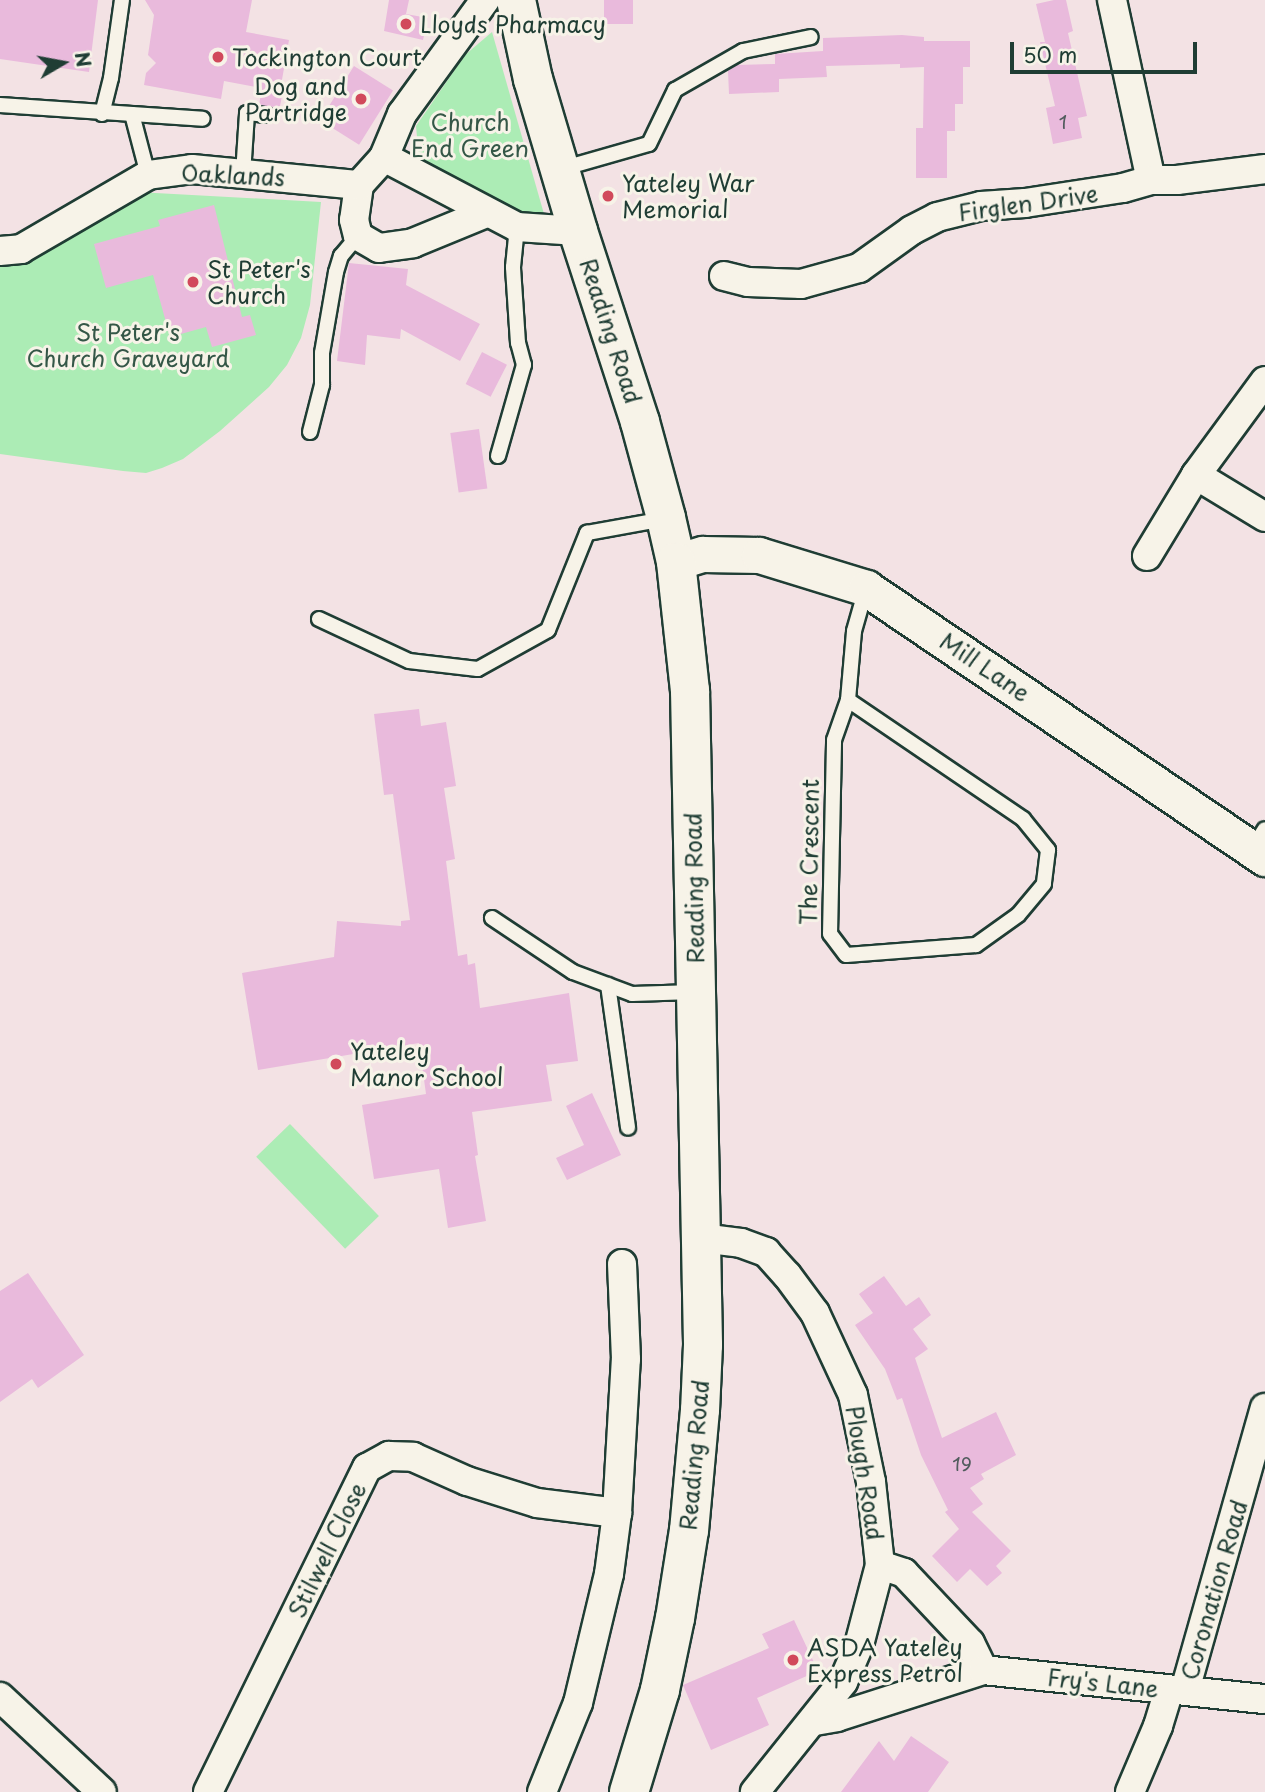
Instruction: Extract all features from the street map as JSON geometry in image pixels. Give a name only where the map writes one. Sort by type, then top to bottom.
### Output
[{"type":"main road","name":"Reading Road","points":[[516,0],[533,79],[559,169],[640,422],[666,519],[676,562],[690,690],[701,1238],[701,1410],[682,1620],[629,1792]]},
{"type":"street","points":[[485,0],[402,114],[384,157],[359,185],[354,220],[358,236],[379,248],[413,243],[486,213]]},
{"type":"street","points":[[1112,0],[1151,180]]},
{"type":"street","points":[[384,157],[517,227],[578,231]]},
{"type":"street","name":"Oaklands","points":[[0,251],[21,249],[148,175],[192,169],[359,185]]},
{"type":"street","name":"Firglen Drive","points":[[724,276],[748,282],[801,284],[859,268],[912,230],[937,217],[981,206],[1025,203],[1123,188],[1151,180],[1177,180],[1265,169]]},
{"type":"street","points":[[1147,556],[1196,475],[1265,381]]},
{"type":"street","points":[[1196,475],[1265,517]]},
{"type":"street","name":"Mill Lane","points":[[676,562],[703,554],[760,555],[866,588],[1261,845]]},
{"type":"street","name":"Plough Road","points":[[701,1238],[741,1243],[766,1252],[787,1275],[814,1314],[853,1395],[871,1482],[880,1565],[859,1644],[843,1682],[815,1721],[752,1788]]},
{"type":"street","points":[[542,1792],[578,1703],[597,1636],[609,1574],[617,1513],[626,1359],[622,1264]]},
{"type":"street","name":"Coronation Road","points":[[1130,1792],[1158,1726],[1177,1690],[1265,1408]]},
{"type":"street","name":"Stilwell Close","points":[[208,1792],[367,1468],[389,1456],[413,1457],[467,1481],[537,1503],[617,1513]]},
{"type":"street","points":[[880,1565],[904,1573],[970,1643],[983,1670]]},
{"type":"street","name":"Fry's Lane","points":[[815,1721],[837,1717],[983,1670],[1265,1699]]},
{"type":"street","points":[[0,1697],[102,1792]]},
{"type":"lane","points":[[102,114],[111,78],[122,0]]},
{"type":"lane","points":[[559,169],[649,144],[675,90],[743,51],[811,37]]},
{"type":"lane","points":[[0,105],[203,119]]},
{"type":"lane","points":[[243,174],[247,113],[267,115]]},
{"type":"lane","points":[[132,114],[148,175]]},
{"type":"lane","points":[[498,456],[524,365],[518,342],[513,267],[517,227]]},
{"type":"lane","points":[[310,432],[322,385],[322,353],[336,272],[341,256],[358,236]]},
{"type":"lane","points":[[319,619],[409,661],[478,669],[548,630],[587,533],[666,519]]},
{"type":"lane","name":"The Crescent","points":[[848,700],[1023,819],[1048,850],[1044,884],[1018,915],[976,945],[846,956],[830,934],[834,740],[848,700],[854,631],[866,588]]},
{"type":"lane","points":[[492,918],[573,972],[632,994],[696,992]]},
{"type":"lane","points":[[608,985],[628,1128]]},
{"type":"green space","name":"Church End Green","points":[[492,32],[546,221],[532,223],[459,188],[419,159],[416,126],[465,55]]},
{"type":"green space","name":"St Peter's Church Graveyard","points":[[137,192],[321,202],[310,305],[301,338],[287,365],[269,387],[220,431],[183,459],[146,473],[0,454],[0,267],[16,263]]},
{"type":"green space","points":[[290,1124],[379,1216],[345,1249],[256,1157]]},
{"type":"building","points":[[0,0],[98,0],[89,72],[0,59]]},
{"type":"building","name":"Tockington Court","points":[[145,0],[252,0],[246,32],[289,40],[279,111],[259,105],[262,88],[224,81],[221,99],[144,85],[146,73],[156,63],[148,55],[154,15]]},
{"type":"building","name":"Lloyds Pharmacy","points":[[389,0],[409,0],[406,14],[428,18],[423,40],[384,31]]},
{"type":"building","points":[[604,0],[633,0],[633,24],[604,24]]},
{"type":"building","points":[[1066,0],[1073,31],[1068,33],[1087,116],[1078,118],[1082,138],[1053,144],[1046,108],[1055,106],[1040,42],[1045,42],[1036,4]]},
{"type":"building","points":[[902,35],[924,37],[924,41],[970,41],[970,67],[963,67],[963,104],[955,104],[955,131],[947,131],[947,178],[916,178],[916,128],[923,128],[924,67],[900,68],[900,64],[826,66],[827,77],[779,79],[779,92],[729,94],[728,71],[737,65],[775,64],[775,54],[823,51],[823,38]]},
{"type":"building","name":"Dog and Partridge","points":[[354,66],[393,90],[359,145],[320,120]]},
{"type":"building","name":"St Peter's Church","points":[[214,205],[242,317],[250,315],[256,335],[212,347],[206,327],[170,337],[153,275],[106,288],[94,244],[160,226],[158,220]]},
{"type":"building","points":[[349,263],[408,269],[406,285],[480,324],[460,361],[401,329],[400,339],[367,335],[365,365],[337,361]]},
{"type":"building","points":[[482,352],[507,365],[491,397],[466,384]]},
{"type":"building","points":[[479,429],[487,488],[459,492],[450,433]]},
{"type":"building","points":[[419,709],[421,726],[446,722],[456,786],[444,788],[455,859],[446,861],[458,956],[467,954],[468,965],[475,963],[480,1008],[569,993],[578,1061],[546,1065],[552,1101],[472,1112],[478,1155],[475,1156],[486,1221],[448,1228],[439,1169],[374,1179],[362,1105],[426,1094],[419,1043],[258,1070],[242,973],[334,957],[337,921],[401,926],[401,921],[410,920],[393,794],[384,795],[374,714]]},
{"type":"building","points":[[592,1093],[621,1155],[567,1180],[556,1158],[584,1145],[566,1106]]},
{"type":"building","points":[[28,1273],[84,1355],[38,1388],[32,1379],[0,1402],[0,1291]]},
{"type":"building","points":[[884,1276],[906,1306],[919,1297],[931,1315],[913,1329],[928,1349],[915,1358],[942,1438],[996,1412],[1016,1455],[981,1474],[984,1479],[970,1488],[983,1504],[972,1512],[1011,1551],[996,1566],[1002,1573],[987,1586],[970,1569],[957,1582],[932,1556],[959,1529],[945,1512],[948,1510],[921,1455],[902,1398],[897,1400],[885,1369],[855,1325],[873,1313],[859,1294]]},
{"type":"building","points":[[794,1620],[818,1671],[757,1698],[769,1725],[711,1750],[683,1685],[769,1648],[762,1634]]},
{"type":"building","points":[[911,1736],[949,1762],[928,1792],[841,1792],[879,1741],[894,1761]]},
{"type":"place","name":"Lloyds Pharmacy","points":[[406,24]]},
{"type":"place","name":"Tockington Court","points":[[218,57]]},
{"type":"place","name":"Dog and Partridge","points":[[361,99]]},
{"type":"place","name":"Yateley War Memorial","points":[[608,196]]},
{"type":"place","name":"St Peter's Church","points":[[193,282]]},
{"type":"place","name":"Yateley Manor School","points":[[336,1064]]},
{"type":"place","name":"ASDA Yateley Express Petrol","points":[[793,1660]]}]
